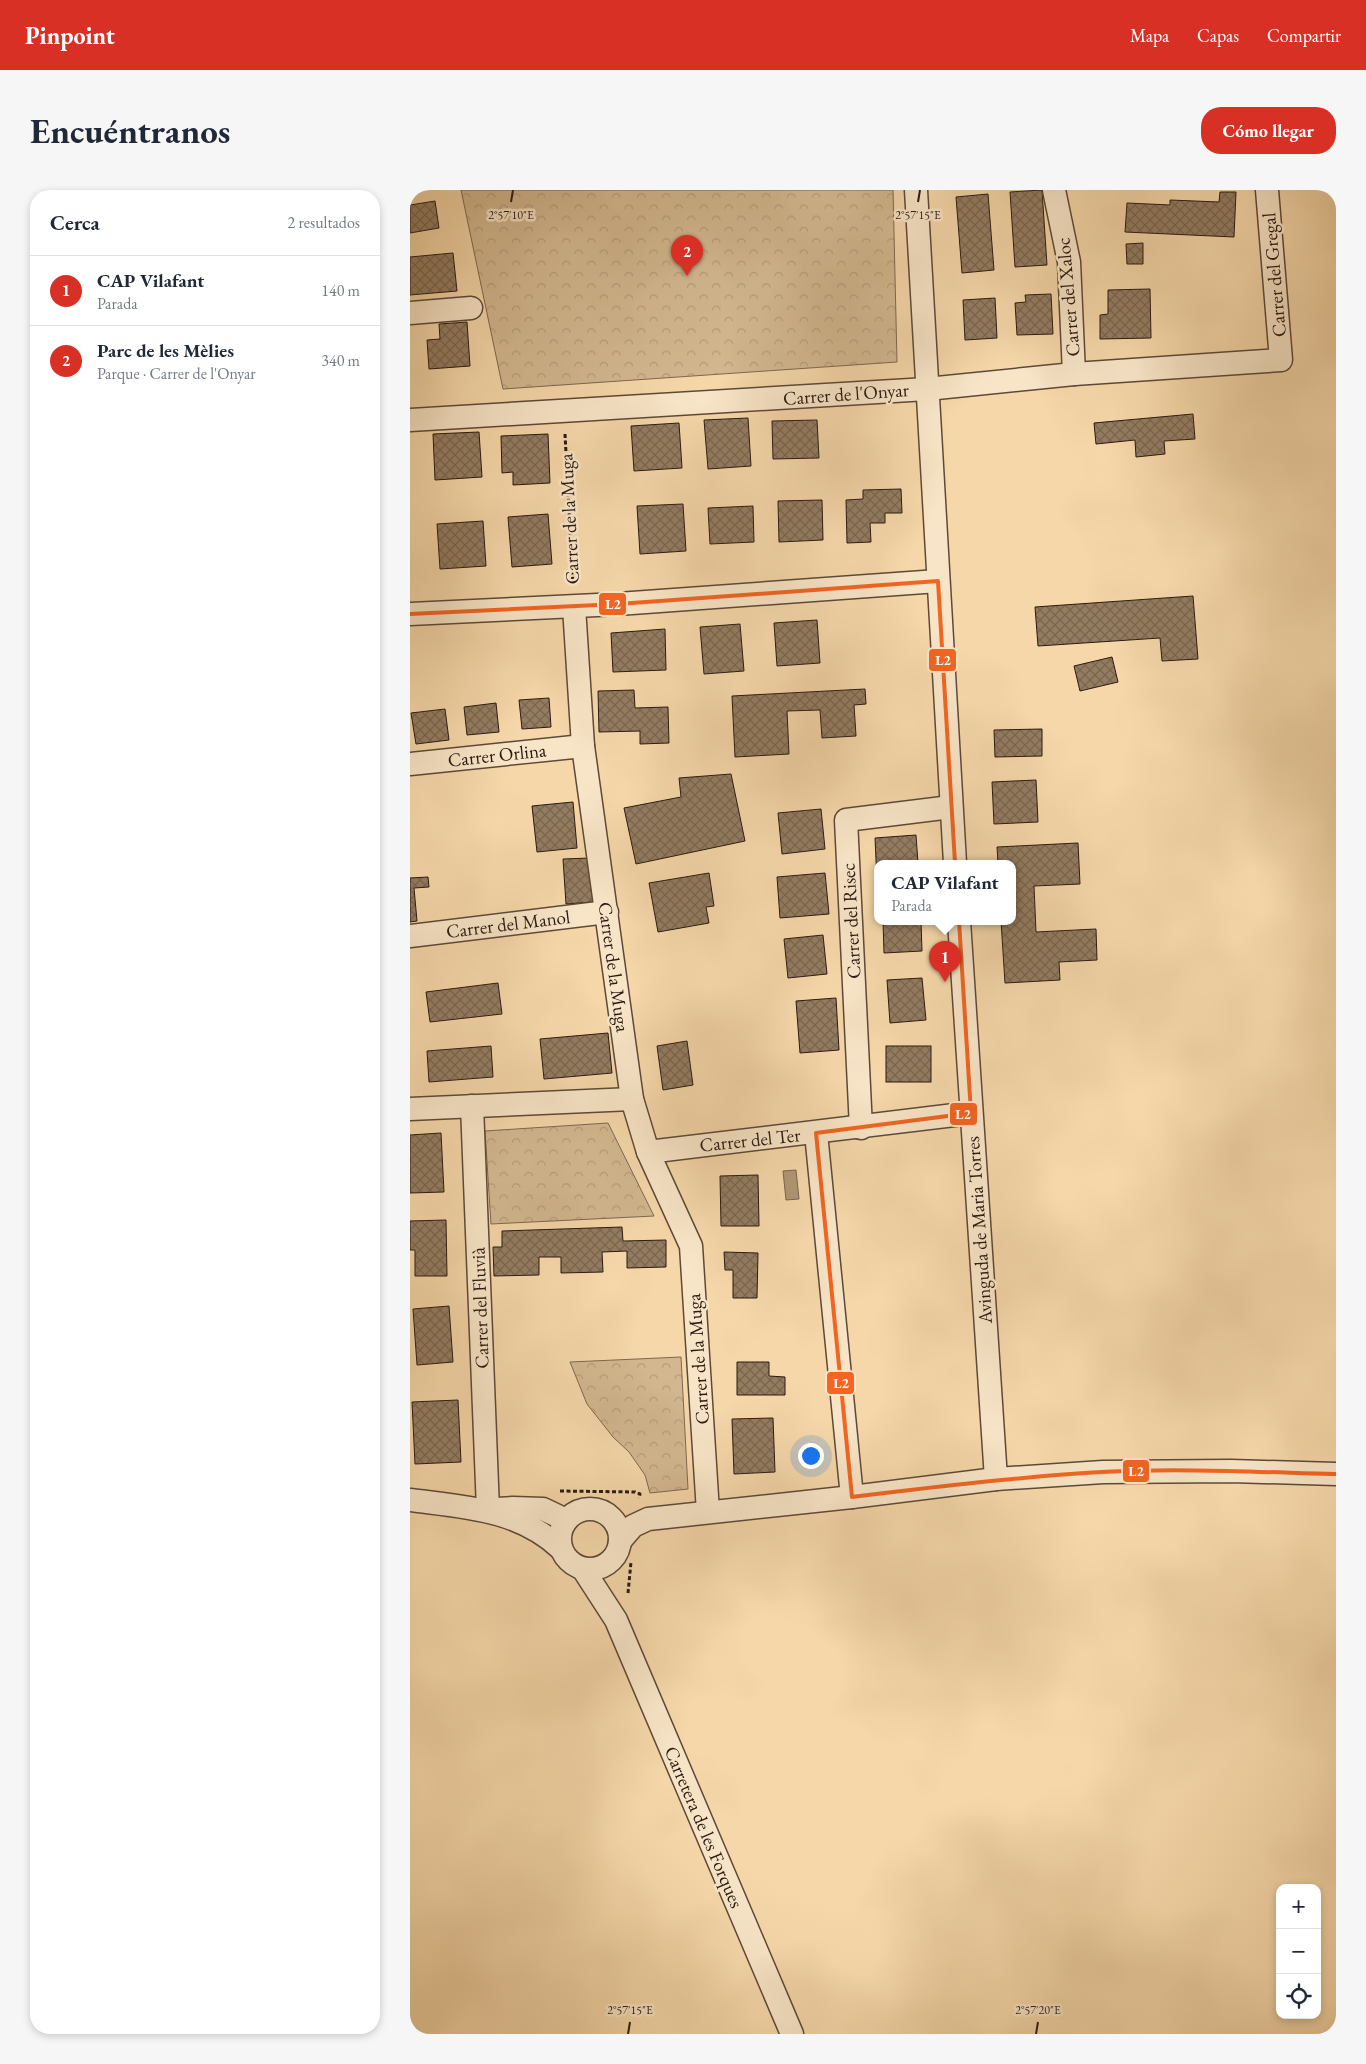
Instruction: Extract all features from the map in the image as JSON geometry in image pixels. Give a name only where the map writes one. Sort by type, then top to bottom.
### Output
[{"type":"street","points":[[916,190],[955,860]]},
{"type":"street","name":"Carrer del Xaloc","points":[[1054,190],[1068,262],[1074,374]]},
{"type":"street","name":"Carrer del Gregal","points":[[1267,190],[1281,360]]},
{"type":"street","points":[[410,313],[471,308]]},
{"type":"street","name":"Carrer de l'Onyar","points":[[410,420],[927,389],[1074,374],[1281,360]]},
{"type":"street","points":[[410,614],[574,607],[938,582]]},
{"type":"street","name":"Carrer de la Muga","points":[[574,607],[583,746],[632,1099],[648,1152],[690,1246],[708,1512]]},
{"type":"street","name":"Carrer Orlina","points":[[410,764],[583,746]]},
{"type":"street","name":"Carrer del Risec","points":[[861,1128],[846,820],[951,807]]},
{"type":"street","name":"Carrer del Manol","points":[[410,936],[606,912]]},
{"type":"street","name":"Avinguda de Maria Torres","points":[[958,925],[996,1479]]},
{"type":"street","points":[[410,1109],[632,1099]]},
{"type":"street","name":"Carrer del Fluvià","points":[[472,1106],[488,1510]]},
{"type":"street","name":"Carrer del Ter","points":[[648,1152],[861,1128],[971,1113]]},
{"type":"street","points":[[816,1133],[852,1497]]},
{"type":"street","points":[[488,1510],[532,1527],[560,1548],[567,1560],[583,1569],[600,1568],[617,1549],[633,1526],[648,1519],[996,1479],[1103,1472],[1231,1471],[1336,1474]]},
{"type":"street","points":[[410,1500],[488,1510],[513,1508],[543,1509],[566,1520]]},
{"type":"street","points":[[560,1548],[559,1533],[566,1520],[579,1510],[599,1510],[611,1517],[618,1527],[617,1549]]},
{"type":"street","points":[[611,1517],[630,1511],[648,1519]]},
{"type":"street","name":"Carretera de les Forques","points":[[616,1620],[610,1573],[617,1549]]},
{"type":"street","name":"Carretera de les Forques","points":[[583,1569],[616,1620],[792,2034]]},
{"type":"path","name":"Carrer de la Muga","points":[[564,411],[574,607]]},
{"type":"green space","points":[[461,190],[893,190],[897,362],[503,389]]},
{"type":"green space","points":[[608,1123],[654,1216],[491,1224],[485,1131]]},
{"type":"green space","points":[[681,1357],[688,1489],[650,1493],[645,1475],[629,1452],[613,1437],[587,1404],[570,1362]]},
{"type":"shaded area","points":[[796,1170],[799,1199],[786,1200],[783,1171]]},
{"type":"building","points":[[1042,190],[1047,265],[1015,267],[1010,192]]},
{"type":"building","points":[[1220,192],[1236,192],[1234,237],[1125,232],[1127,203],[1170,205],[1170,200],[1219,202]]},
{"type":"building","points":[[988,194],[994,270],[962,273],[956,197]]},
{"type":"building","points":[[435,201],[439,228],[410,233],[410,205]]},
{"type":"building","points":[[1143,243],[1143,264],[1127,264],[1126,244]]},
{"type":"building","points":[[453,253],[457,291],[410,295],[410,257]]},
{"type":"building","points":[[1150,289],[1151,338],[1100,339],[1100,315],[1108,314],[1108,290]]},
{"type":"building","points":[[1051,294],[1053,334],[1017,335],[1015,303],[1026,302],[1025,295]]},
{"type":"building","points":[[995,298],[997,338],[965,340],[963,300]]},
{"type":"building","points":[[467,322],[470,366],[429,369],[427,340],[440,339],[439,324]]},
{"type":"building","points":[[1193,414],[1195,439],[1164,441],[1165,454],[1136,457],[1135,440],[1096,444],[1094,423]]},
{"type":"building","points":[[748,418],[751,466],[708,469],[704,420]]},
{"type":"building","points":[[817,420],[819,458],[773,459],[772,421]]},
{"type":"building","points":[[679,423],[682,468],[634,471],[631,426]]},
{"type":"building","points":[[479,432],[482,477],[435,480],[433,434]]},
{"type":"building","points":[[548,434],[550,483],[513,485],[513,472],[502,473],[501,436]]},
{"type":"building","points":[[901,489],[902,513],[885,513],[885,523],[870,523],[871,542],[847,543],[846,500],[863,499],[863,490]]},
{"type":"building","points":[[822,500],[823,540],[779,542],[778,501]]},
{"type":"building","points":[[683,504],[686,551],[640,554],[637,506]]},
{"type":"building","points":[[753,506],[754,542],[710,544],[708,508]]},
{"type":"building","points":[[548,514],[552,564],[512,567],[508,517]]},
{"type":"building","points":[[483,521],[486,566],[440,569],[437,524]]},
{"type":"building","points":[[1193,596],[1198,659],[1162,661],[1160,638],[1038,646],[1035,607]]},
{"type":"building","points":[[817,620],[820,663],[777,666],[774,623]]},
{"type":"building","points":[[740,624],[744,671],[704,674],[700,627]]},
{"type":"building","points":[[665,629],[666,670],[613,672],[611,633]]},
{"type":"building","points":[[1112,657],[1118,682],[1080,691],[1074,666]]},
{"type":"building","points":[[865,689],[866,704],[854,705],[856,736],[822,738],[820,710],[787,711],[789,754],[735,757],[732,696]]},
{"type":"building","points":[[634,690],[635,708],[668,707],[669,743],[640,744],[640,731],[599,732],[598,691]]},
{"type":"building","points":[[549,698],[551,727],[522,729],[519,700]]},
{"type":"building","points":[[496,703],[499,732],[467,735],[464,707]]},
{"type":"building","points":[[445,709],[449,740],[416,744],[411,713]]},
{"type":"building","points":[[1042,729],[1042,756],[995,757],[994,730]]},
{"type":"building","points":[[731,774],[745,841],[636,864],[624,808],[681,797],[679,778]]},
{"type":"building","points":[[1036,780],[1038,822],[994,824],[992,782]]},
{"type":"building","points":[[573,802],[577,848],[537,852],[532,806]]},
{"type":"building","points":[[821,809],[825,849],[782,854],[778,813]]},
{"type":"building","points":[[916,835],[918,860],[876,860],[875,838]]},
{"type":"building","points":[[1078,843],[1080,884],[1034,886],[1036,932],[1096,929],[1097,960],[1059,962],[1060,980],[1005,983],[1001,925],[1016,925],[1016,860],[998,860],[997,847]]},
{"type":"building","points":[[590,858],[593,902],[566,904],[563,859]]},
{"type":"building","points":[[709,873],[714,906],[706,907],[709,923],[658,932],[649,883]]},
{"type":"building","points":[[825,873],[829,914],[780,918],[777,877]]},
{"type":"building","points":[[428,877],[429,887],[414,888],[417,921],[410,922],[410,878]]},
{"type":"building","points":[[883,925],[921,925],[922,951],[884,953]]},
{"type":"building","points":[[823,935],[827,974],[788,978],[784,939]]},
{"type":"building","points":[[922,978],[926,1020],[890,1023],[887,980]]},
{"type":"building","points":[[498,983],[502,1014],[430,1022],[426,992]]},
{"type":"building","points":[[836,998],[839,1050],[800,1053],[796,1001]]},
{"type":"building","points":[[608,1033],[612,1073],[544,1079],[540,1039]]},
{"type":"building","points":[[687,1041],[693,1085],[663,1090],[657,1046]]},
{"type":"building","points":[[491,1046],[493,1077],[429,1082],[427,1051]]},
{"type":"building","points":[[886,1046],[931,1046],[931,1082],[886,1082]]},
{"type":"building","points":[[441,1133],[444,1192],[410,1193],[410,1135]]},
{"type":"building","points":[[758,1175],[759,1226],[721,1226],[720,1176]]},
{"type":"building","points":[[446,1220],[447,1276],[415,1276],[415,1250],[410,1250],[410,1221]]},
{"type":"building","points":[[622,1227],[623,1241],[666,1240],[666,1267],[627,1268],[627,1251],[602,1252],[603,1272],[561,1273],[561,1257],[539,1257],[539,1275],[494,1276],[493,1247],[502,1247],[502,1231]]},
{"type":"building","points":[[724,1252],[758,1253],[757,1298],[733,1298],[733,1270],[725,1270]]},
{"type":"building","points":[[449,1306],[453,1362],[417,1365],[413,1309]]},
{"type":"building","points":[[737,1362],[769,1362],[769,1376],[785,1377],[785,1395],[737,1395]]},
{"type":"building","points":[[458,1400],[461,1462],[415,1464],[412,1402]]},
{"type":"building","points":[[773,1418],[775,1472],[734,1474],[732,1419]]},
{"type":"transit line","name":"L2","points":[[410,614],[618,604],[938,581],[955,860]]},
{"type":"transit line","name":"L2","points":[[959,925],[971,1113],[816,1133],[852,1497],[1007,1479],[1101,1472],[1189,1470],[1336,1474]]},
{"type":"place","name":"Parc de les Mèlies","points":[[687,276]]},
{"type":"place","name":"CAP Vilafant","points":[[945,982]]}]
